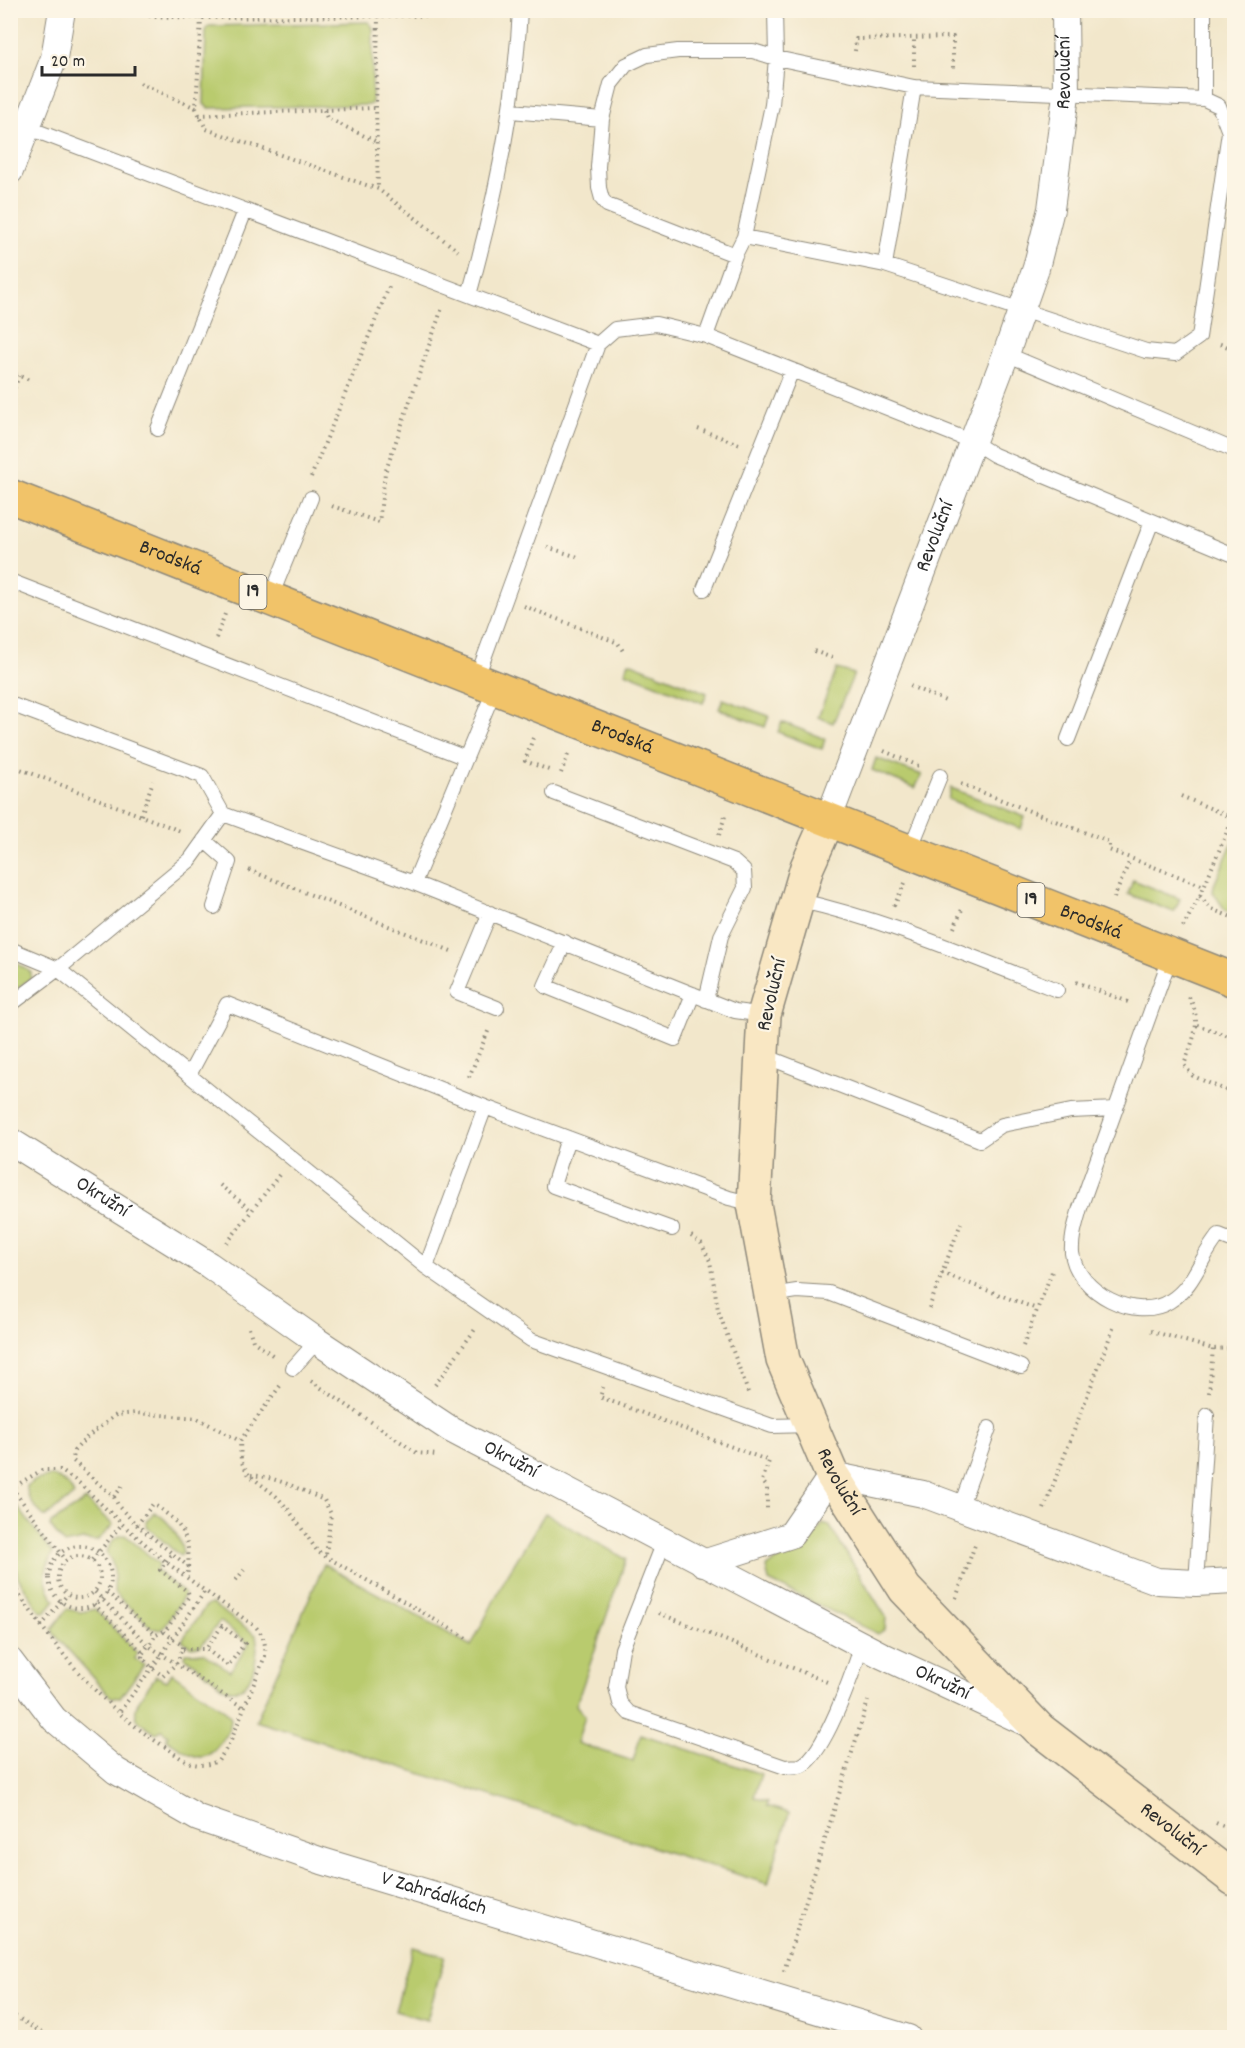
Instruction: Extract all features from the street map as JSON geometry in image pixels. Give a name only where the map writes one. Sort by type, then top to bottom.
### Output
[{"type":"main road","name":"Brodská","points":[[10,496],[828,820],[907,867],[1175,944],[1234,980]]},
{"type":"street","points":[[10,171],[19,124],[54,58],[62,10]]},
{"type":"street","name":"Revoluční","points":[[1065,10],[1066,95],[1052,209],[1023,309],[828,820],[807,867],[764,1015],[754,1204],[783,1360],[832,1475],[905,1589],[1039,1729],[1234,1879]]},
{"type":"street","name":"Okružní","points":[[10,1141],[209,1265],[317,1341],[450,1429],[862,1645],[1039,1729]]},
{"type":"street","points":[[703,1563],[791,1535],[832,1475],[923,1494],[1157,1581],[1196,1583],[1234,1581]]},
{"type":"street","name":"V Zahrádkách","points":[[10,1661],[54,1719],[116,1771],[198,1818],[322,1861],[908,2037]]},
{"type":"lane","points":[[706,336],[735,255],[744,237],[772,105],[776,58],[775,10]]},
{"type":"lane","points":[[1204,10],[1204,99]]},
{"type":"lane","points":[[469,295],[501,166],[511,111],[520,12]]},
{"type":"lane","points":[[735,255],[607,205],[602,199],[598,167],[602,119],[611,84],[626,65],[647,55],[678,51],[753,51],[776,58],[914,87],[1204,99],[1219,106],[1229,132],[1199,337],[1175,354],[1146,351],[885,265],[744,237]]},
{"type":"lane","points":[[885,265],[914,87]]},
{"type":"lane","points":[[511,111],[602,119]]},
{"type":"lane","points":[[19,124],[598,344]]},
{"type":"lane","points":[[158,429],[245,211]]},
{"type":"lane","points":[[414,883],[466,758],[505,598],[598,344],[615,330],[656,324],[706,336],[973,442],[994,455],[1234,555]]},
{"type":"lane","points":[[1006,354],[1234,450]]},
{"type":"lane","points":[[704,589],[792,370]]},
{"type":"lane","points":[[270,599],[311,498]]},
{"type":"lane","points":[[1068,739],[1152,521]]},
{"type":"lane","points":[[10,581],[466,758]]},
{"type":"lane","points":[[10,704],[202,776],[224,814],[414,883],[735,1011],[764,1015]]},
{"type":"lane","points":[[907,867],[940,776]]},
{"type":"lane","points":[[554,793],[734,862],[744,871],[745,888],[721,936],[699,997],[675,1039],[545,986],[565,942]]},
{"type":"lane","points":[[10,1005],[58,969],[190,860],[224,814]]},
{"type":"lane","points":[[204,840],[230,862],[214,907]]},
{"type":"lane","points":[[797,900],[846,911],[886,924],[1057,990]]},
{"type":"lane","points":[[490,913],[457,992],[497,1008]]},
{"type":"lane","points":[[1175,944],[1080,1208],[1072,1238],[1072,1256],[1081,1273],[1098,1294],[1130,1308],[1158,1306],[1171,1301],[1191,1281],[1219,1235],[1234,1241]]},
{"type":"lane","points":[[10,949],[58,969],[426,1267],[531,1340],[772,1426],[811,1425]]},
{"type":"lane","points":[[189,1075],[228,1004],[484,1107],[729,1198],[754,1204]]},
{"type":"lane","points":[[762,1055],[980,1140],[1002,1125],[1071,1111],[1116,1109]]},
{"type":"lane","points":[[426,1267],[484,1107]]},
{"type":"lane","points":[[568,1138],[553,1186],[672,1229]]},
{"type":"lane","points":[[771,1295],[797,1291],[829,1293],[1018,1366]]},
{"type":"lane","points":[[293,1368],[317,1341]]},
{"type":"lane","points":[[1196,1583],[1207,1415]]},
{"type":"lane","points":[[960,1508],[989,1428]]},
{"type":"lane","points":[[664,1542],[622,1649],[616,1687],[620,1703],[629,1713],[785,1767],[801,1766],[816,1751],[847,1690],[862,1645]]},
{"type":"path","points":[[132,10],[147,16],[201,18],[520,12]]},
{"type":"path","points":[[378,16],[376,108],[378,189]]},
{"type":"path","points":[[201,18],[196,108],[206,129],[378,189],[477,266]]},
{"type":"path","points":[[854,75],[856,39],[953,38],[953,90]]},
{"type":"path","points":[[140,83],[196,108]]},
{"type":"path","points":[[200,115],[376,108]]},
{"type":"path","points":[[324,110],[327,117],[377,142]]},
{"type":"path","points":[[397,268],[311,478],[311,498],[379,522],[385,473],[450,287]]},
{"type":"path","points":[[10,372],[32,381]]},
{"type":"path","points":[[10,399],[20,376]]},
{"type":"path","points":[[698,429],[759,452]]},
{"type":"path","points":[[527,539],[581,558]]},
{"type":"path","points":[[505,598],[618,643],[623,651]]},
{"type":"path","points":[[208,658],[228,605]]},
{"type":"path","points":[[814,651],[836,658]]},
{"type":"path","points":[[902,683],[948,702]]},
{"type":"path","points":[[534,735],[525,761],[560,775],[570,749]]},
{"type":"path","points":[[874,747],[940,776],[1109,842],[1109,850],[1130,860],[1204,886]]},
{"type":"path","points":[[141,814],[161,760]]},
{"type":"path","points":[[10,765],[204,840]]},
{"type":"path","points":[[1175,944],[1200,896],[1234,816],[1181,796]]},
{"type":"path","points":[[712,854],[727,812]]},
{"type":"path","points":[[1112,904],[1130,860]]},
{"type":"path","points":[[230,862],[471,959]]},
{"type":"path","points":[[886,924],[907,867]]},
{"type":"path","points":[[1200,896],[1211,909],[1234,918]]},
{"type":"path","points":[[1057,990],[1062,978],[1151,1011]]},
{"type":"path","points":[[460,1097],[497,1008]]},
{"type":"path","points":[[1234,1038],[1197,1025],[1184,1065],[1193,1076],[1234,1094]]},
{"type":"path","points":[[209,1265],[292,1157]]},
{"type":"path","points":[[220,1185],[252,1211]]},
{"type":"path","points":[[921,1328],[961,1223]]},
{"type":"path","points":[[687,1233],[701,1243],[710,1261],[718,1310],[737,1366],[756,1411],[772,1426]]},
{"type":"path","points":[[1018,1366],[1053,1268],[1072,1238]]},
{"type":"path","points":[[942,1274],[1037,1309]]},
{"type":"path","points":[[432,1390],[489,1310]]},
{"type":"path","points":[[1033,1535],[1116,1321]]},
{"type":"path","points":[[1148,1330],[1213,1349],[1234,1348]]},
{"type":"path","points":[[1207,1415],[1213,1349]]},
{"type":"path","points":[[293,1368],[240,1441],[240,1461],[249,1475],[276,1496],[288,1509],[318,1552],[470,1640]]},
{"type":"path","points":[[610,1368],[600,1397],[769,1461],[762,1481],[767,1487],[767,1516]]},
{"type":"path","points":[[189,1566],[137,1525],[119,1507],[114,1497],[73,1461],[74,1451],[88,1436],[116,1415],[136,1413],[197,1418],[240,1441]]},
{"type":"path","points":[[10,1581],[40,1627],[70,1664],[127,1723],[191,1764],[200,1766],[218,1761],[230,1743],[265,1656],[265,1641],[256,1627],[166,1562],[79,1483],[60,1470],[42,1470],[11,1488],[66,1560]]},
{"type":"path","points":[[249,1475],[263,1476],[324,1500],[331,1514],[326,1555]]},
{"type":"path","points":[[114,1497],[124,1484]]},
{"type":"path","points":[[137,1525],[153,1504],[181,1527],[188,1548],[187,1577]]},
{"type":"path","points":[[954,1604],[985,1517]]},
{"type":"path","points":[[92,1560],[122,1524]]},
{"type":"path","points":[[76,1545],[88,1546],[98,1551],[106,1559],[110,1570],[111,1581],[107,1592],[94,1605],[78,1608],[62,1602],[52,1592],[49,1578],[51,1564],[60,1553],[76,1545]]},
{"type":"path","points":[[143,1653],[156,1635],[164,1632],[189,1596],[188,1592],[160,1570],[172,1553]]},
{"type":"path","points":[[76,1556],[92,1560],[101,1573],[100,1583],[95,1592],[85,1598],[72,1598],[67,1595],[60,1586],[58,1575],[66,1560],[76,1556]]},
{"type":"path","points":[[236,1580],[244,1570]]},
{"type":"path","points":[[118,1714],[205,1591]]},
{"type":"path","points":[[95,1592],[149,1646],[244,1708]]},
{"type":"path","points":[[107,1592],[156,1635]]},
{"type":"path","points":[[40,1627],[67,1595]]},
{"type":"path","points":[[94,1605],[143,1653],[142,1657],[152,1668],[163,1676],[176,1664],[183,1649]]},
{"type":"path","points":[[639,1605],[847,1690]]},
{"type":"path","points":[[183,1649],[206,1649],[228,1666],[245,1643],[222,1626],[206,1649]]},
{"type":"path","points":[[164,1632],[183,1646],[183,1649]]},
{"type":"path","points":[[775,1998],[872,1690]]},
{"type":"path","points":[[10,2013],[39,2032],[55,2037]]},
{"type":"green space","points":[[369,22],[373,28],[372,103],[368,105],[208,108],[204,104],[206,29],[209,26]]},
{"type":"green space","points":[[629,662],[707,693],[703,703],[625,672]]},
{"type":"green space","points":[[837,669],[854,674],[833,723],[818,717]]},
{"type":"green space","points":[[723,699],[769,716],[765,727],[719,709]]},
{"type":"green space","points":[[782,722],[825,739],[822,749],[778,732]]},
{"type":"green space","points":[[876,758],[922,775],[915,788],[872,770]]},
{"type":"green space","points":[[951,788],[1025,817],[1021,829],[948,799]]},
{"type":"green space","points":[[1234,839],[1234,914],[1225,910],[1213,892]]},
{"type":"green space","points":[[1133,880],[1180,899],[1174,912],[1128,894]]},
{"type":"green space","points":[[11,960],[31,972],[31,978],[11,993]]},
{"type":"green space","points":[[51,1476],[65,1483],[74,1495],[45,1517],[30,1499],[27,1486],[36,1480]]},
{"type":"green space","points":[[86,1500],[113,1525],[97,1541],[83,1540],[64,1544],[50,1526],[51,1523]]},
{"type":"green space","points":[[10,1501],[13,1501],[53,1553],[47,1565],[46,1583],[55,1600],[46,1611],[39,1610],[17,1576],[14,1566],[11,1565]]},
{"type":"green space","points":[[154,1512],[169,1524],[176,1534],[183,1553],[180,1556],[148,1528],[146,1522]]},
{"type":"green space","points":[[545,1513],[626,1559],[576,1705],[585,1716],[577,1743],[633,1761],[641,1734],[761,1774],[754,1797],[768,1802],[767,1806],[789,1813],[768,1884],[256,1721],[324,1564],[471,1646],[506,1577]]},
{"type":"green space","points":[[823,1523],[829,1525],[886,1617],[885,1629],[878,1634],[769,1581],[766,1567],[810,1542]]},
{"type":"green space","points":[[125,1535],[159,1564],[156,1570],[184,1593],[160,1630],[152,1628],[114,1593],[113,1567],[106,1553],[115,1538]]},
{"type":"green space","points":[[212,1604],[256,1635],[255,1663],[248,1682],[242,1688],[234,1690],[225,1688],[184,1656],[185,1653],[203,1653],[230,1671],[249,1644],[220,1621],[201,1646],[191,1647],[182,1640],[206,1606]]},
{"type":"green space","points":[[67,1609],[81,1612],[95,1609],[137,1653],[135,1659],[144,1665],[120,1698],[111,1697],[54,1634],[52,1629]]},
{"type":"green space","points":[[172,1673],[227,1712],[231,1718],[226,1735],[209,1755],[203,1757],[190,1754],[166,1739],[168,1735],[162,1730],[156,1733],[136,1717],[137,1705],[156,1676],[167,1681]]},
{"type":"green space","points":[[413,1947],[445,1956],[427,2020],[395,2011]]}]
